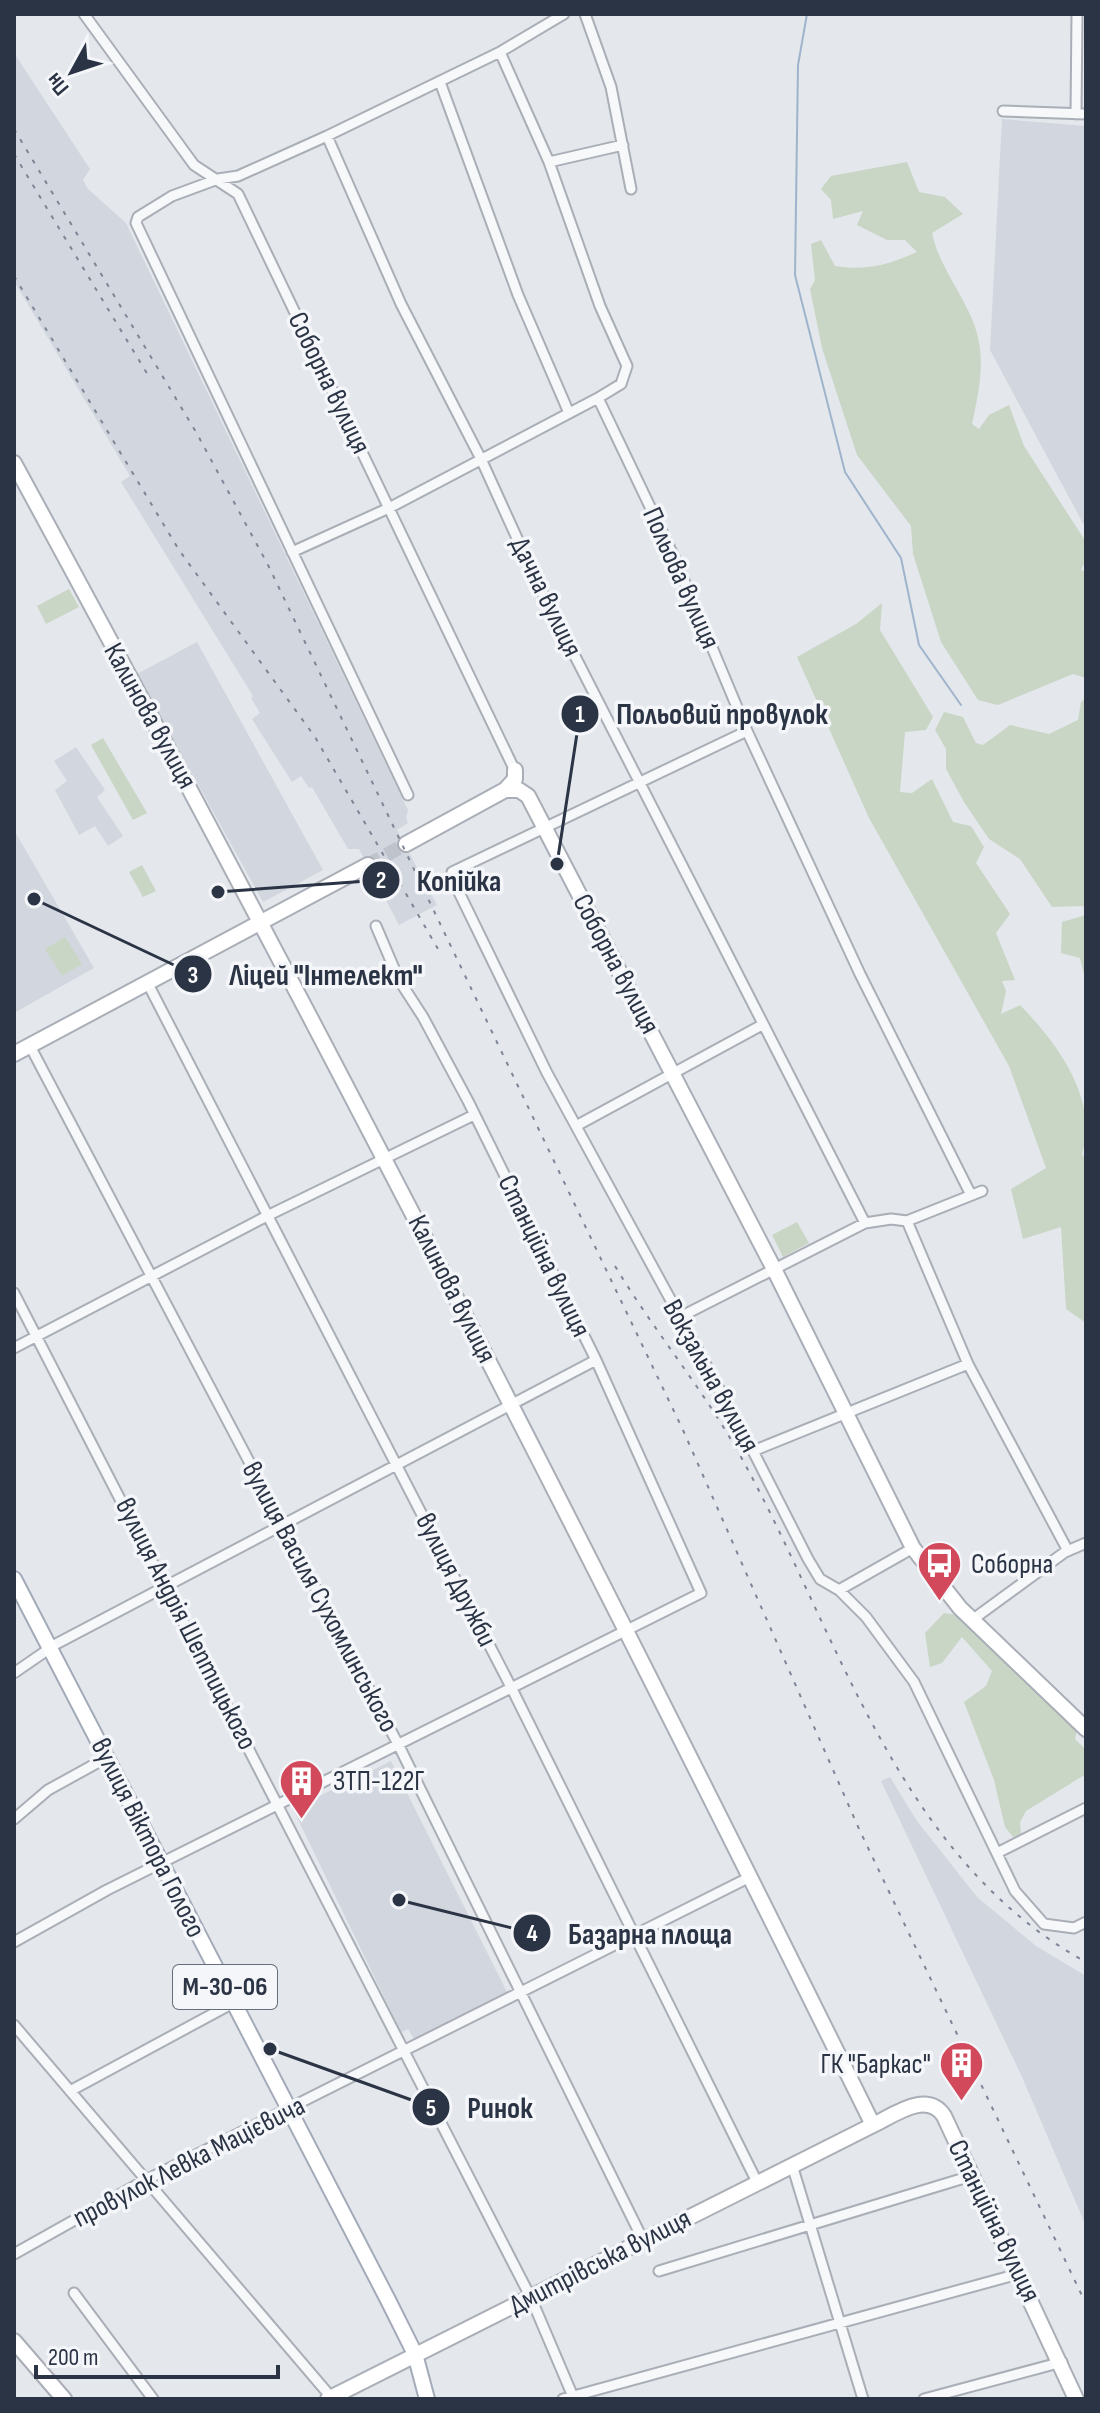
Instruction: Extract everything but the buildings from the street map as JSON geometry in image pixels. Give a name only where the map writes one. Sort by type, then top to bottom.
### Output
[{"type":"street","name":"Соборна вулиця","points":[[84,14],[194,165],[238,194],[543,827],[847,1411],[913,1548],[939,1585],[972,1620],[1086,1729]]},
{"type":"street","points":[[408,795],[139,232],[138,217],[172,196],[218,179],[238,176],[327,136],[500,52],[564,14]]},
{"type":"street","points":[[585,14],[611,87],[631,189]]},
{"type":"street","points":[[1003,111],[1081,114],[1076,14],[1086,15]]},
{"type":"street","points":[[292,552],[389,508],[598,398],[621,384],[628,371],[600,306],[549,162],[500,52]]},
{"type":"street","points":[[440,82],[518,295],[569,413]]},
{"type":"street","name":"Дачна вулиця","points":[[327,136],[401,304],[481,459],[536,580],[865,1223]]},
{"type":"street","points":[[549,162],[623,145]]},
{"type":"street","name":"Польова вулиця","points":[[598,398],[675,559],[747,731],[866,986],[971,1195]]},
{"type":"street","name":"Калинова вулиця","points":[[14,463],[261,920],[385,1158],[628,1633],[873,2125]]},
{"type":"street","points":[[543,827],[747,731]]},
{"type":"street","points":[[406,844],[505,790],[515,779],[515,770]]},
{"type":"street","points":[[505,790],[519,790],[528,796]]},
{"type":"street","name":"Вокзальна вулиця","points":[[543,827],[452,872],[452,878],[576,1126],[820,1579],[839,1590],[866,1617],[914,1682],[999,1852],[1015,1891],[1044,1924],[1074,1928],[1086,1922]]},
{"type":"street","points":[[14,1054],[368,865]]},
{"type":"street","name":"Станційна вулиця","points":[[376,926],[399,980],[423,1017],[474,1115],[596,1360],[701,1593],[628,1633]]},
{"type":"street","name":"вулиця Дружби","points":[[147,982],[512,1689],[757,2182]]},
{"type":"street","points":[[576,1126],[762,1025]]},
{"type":"street","name":"вулиця Василя Сухомлинського","points":[[30,1046],[399,1746],[643,2240]]},
{"type":"street","points":[[14,1348],[267,1216],[474,1115]]},
{"type":"street","points":[[680,1317],[865,1223],[891,1219],[907,1221],[982,1191]]},
{"type":"street","points":[[907,1221],[968,1364],[1068,1551]]},
{"type":"street","name":"вулиця Андрія Шептицького","points":[[14,1293],[531,2298],[570,2398]]},
{"type":"street","points":[[14,1673],[49,1647],[596,1360]]},
{"type":"street","points":[[753,1451],[968,1364]]},
{"type":"street","points":[[972,1620],[1068,1551],[1086,1543]]},
{"type":"street","points":[[839,1590],[913,1548]]},
{"type":"street","name":"вулиця Віктора Голого","points":[[14,1579],[415,2354],[427,2399]]},
{"type":"street","points":[[14,1942],[279,1804],[628,1633]]},
{"type":"street","points":[[14,1819],[48,1790],[106,1758]]},
{"type":"street","points":[[999,1852],[1086,1808]]},
{"type":"street","name":"провулок Левка Мацієвича","points":[[14,2254],[144,2181],[289,2111],[750,1877]]},
{"type":"street","points":[[70,2091],[233,2003]]},
{"type":"street","points":[[14,2025],[329,2398]]},
{"type":"street","name":"Станційна вулиця","points":[[873,2125],[920,2104],[936,2106],[944,2116],[1062,2362],[1076,2399]]},
{"type":"street","name":"Дмитрівська вулиця","points":[[329,2398],[873,2125]]},
{"type":"street","points":[[792,2165],[863,2399]]},
{"type":"street","points":[[659,2271],[971,2176]]},
{"type":"street","points":[[570,2398],[1018,2274]]},
{"type":"street","points":[[74,2293],[153,2399]]},
{"type":"street","points":[[14,2341],[64,2399]]},
{"type":"street","points":[[924,2399],[1062,2362]]},
{"type":"shaded area","points":[[14,53],[90,169],[83,180],[87,188],[126,223],[408,810],[408,823],[397,830],[437,905],[399,925],[359,849],[348,849],[312,787],[309,788],[301,776],[292,782],[252,719],[260,713],[251,698],[253,696],[121,482],[130,476],[14,281]]},
{"type":"shaded area","points":[[1002,119],[1086,126],[1086,529],[990,350]]},
{"type":"shaded area","points":[[197,642],[323,870],[263,902],[137,674]]},
{"type":"shaded area","points":[[76,747],[105,790],[97,797],[123,836],[108,846],[95,826],[79,835],[55,790],[67,781],[54,761]]},
{"type":"shaded area","points":[[14,830],[94,968],[14,1013]]},
{"type":"shaded area","points":[[391,1761],[507,1992],[414,2039],[408,2029],[401,2032],[293,1809]]},
{"type":"shaded area","points":[[890,1777],[917,1821],[977,1897],[1036,1946],[1086,1976],[1086,2226],[1022,2077],[881,1781]]},
{"type":"green space","points":[[907,162],[919,192],[945,197],[963,214],[932,233],[936,248],[977,334],[981,368],[972,424],[979,429],[989,415],[1009,405],[1024,446],[1086,542],[1086,559],[1081,570],[1086,572],[1086,678],[1073,674],[998,705],[978,700],[941,642],[913,554],[911,526],[857,455],[822,348],[810,289],[815,280],[811,244],[821,240],[835,266],[877,266],[917,252],[905,240],[887,240],[857,225],[863,211],[833,219],[831,200],[821,189],[831,176]]},
{"type":"green space","points":[[69,589],[79,607],[46,624],[37,606]]},
{"type":"green space","points":[[882,603],[880,630],[933,717],[926,730],[905,732],[900,792],[912,793],[932,779],[953,822],[971,826],[984,847],[976,863],[1010,914],[996,933],[1015,980],[1002,981],[1006,991],[1001,1014],[1020,1005],[1060,1054],[1080,1093],[1086,1133],[1082,1154],[1086,1160],[1086,1323],[1066,1309],[1061,1227],[1023,1239],[1011,1189],[1046,1168],[1009,1066],[869,818],[797,657],[856,624]]},
{"type":"green space","points":[[1086,698],[1086,913],[1083,906],[1052,907],[1020,859],[989,839],[946,769],[946,749],[935,730],[944,712],[963,717],[976,743],[983,745],[1010,725],[1049,734],[1078,720],[1081,702]]},
{"type":"green space","points":[[103,738],[147,813],[133,820],[91,745]]},
{"type":"green space","points":[[142,865],[156,891],[143,897],[129,872]]},
{"type":"green space","points":[[1086,915],[1086,982],[1080,958],[1061,953],[1062,922]]},
{"type":"green space","points":[[65,937],[82,964],[62,976],[45,949]]},
{"type":"green space","points":[[797,1222],[809,1243],[783,1257],[772,1235]]},
{"type":"green space","points":[[944,1613],[957,1615],[1077,1730],[1075,1739],[1086,1750],[1086,1774],[1026,1811],[1020,1822],[1021,1835],[1013,1837],[1005,1827],[994,1780],[964,1702],[986,1686],[992,1671],[962,1637],[942,1663],[930,1667],[925,1633]]},
{"type":"waterway","points":[[807,14],[798,65],[795,275],[845,472],[901,558],[919,645],[961,705]]},
{"type":"tunnel","points":[[368,865],[406,844]]},
{"type":"railway","points":[[14,129],[196,432],[268,565],[683,1430],[860,1831],[1086,2304]]},
{"type":"railway","points":[[14,154],[148,375]]},
{"type":"railway","points":[[14,276],[179,550],[315,737],[438,949]]},
{"type":"railway","points":[[615,1266],[741,1457],[879,1737],[920,1803],[966,1864],[1021,1918],[1086,1962]]},
{"type":"place","name":"Польовий провулок","points":[[557,864]]},
{"type":"place","name":"Копійка","points":[[218,892]]},
{"type":"place","name":"Ліцей \"Інтелект\"","points":[[34,899]]},
{"type":"place","name":"Соборна","points":[[940,1603]]},
{"type":"place","name":"ЗТП-122Г","points":[[302,1820]]},
{"type":"place","name":"Базарна площа","points":[[399,1900]]},
{"type":"place","name":"Ринок","points":[[270,2049]]},
{"type":"place","name":"ГК \"Баркас\"","points":[[962,2103]]}]
